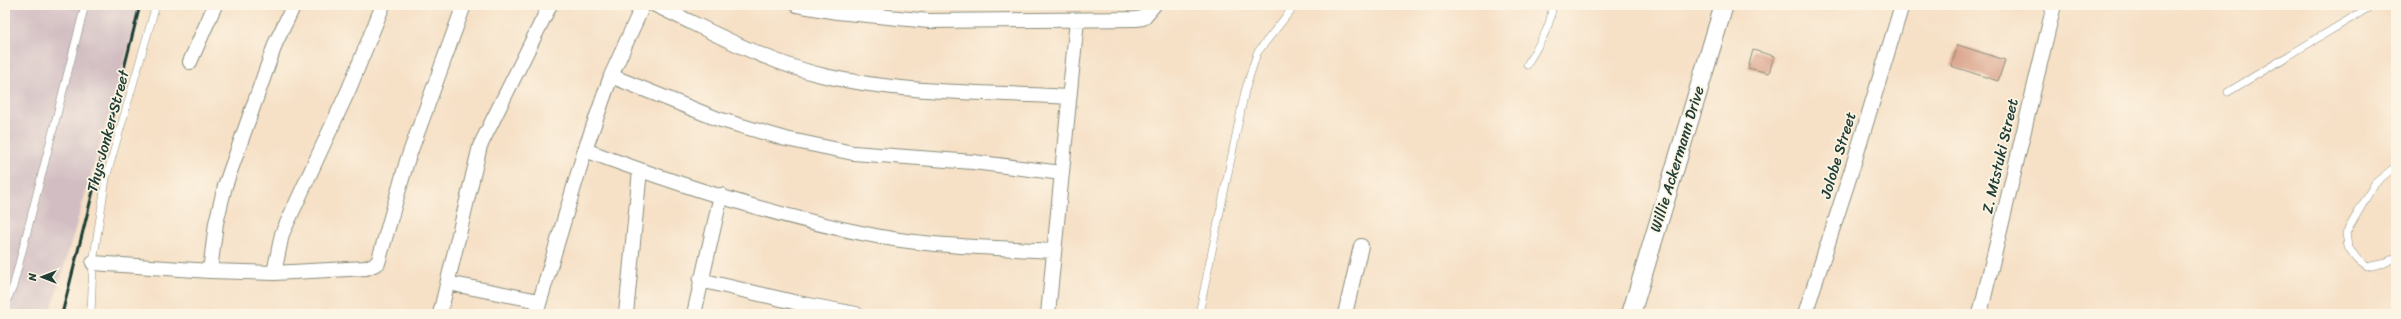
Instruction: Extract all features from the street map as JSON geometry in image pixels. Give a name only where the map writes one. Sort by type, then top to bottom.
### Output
[{"type":"street","points":[[190,62],[215,5]]},
{"type":"street","points":[[210,271],[216,223],[225,186],[276,42],[294,5]]},
{"type":"street","points":[[274,273],[282,234],[349,89],[383,5]]},
{"type":"street","points":[[93,263],[210,271],[274,273],[366,268],[378,263],[408,161],[464,5]]},
{"type":"street","points":[[440,314],[480,146],[550,5]]},
{"type":"street","points":[[448,283],[538,307],[585,150],[612,76],[643,5]]},
{"type":"street","points":[[655,5],[779,62],[824,76],[860,82],[916,88],[1069,96]]},
{"type":"street","points":[[797,5],[837,12],[929,21],[1143,18],[1154,5]]},
{"type":"street","name":"Willie Ackermann Drive","points":[[1631,314],[1724,5]]},
{"type":"street","name":"Jolobe Street","points":[[1805,314],[1852,169],[1902,5]]},
{"type":"street","name":"Z. Mtstuki Street","points":[[1980,314],[2054,5]]},
{"type":"street","points":[[1048,314],[1052,251],[1062,173],[1077,20]]},
{"type":"street","points":[[612,76],[718,119],[793,140],[853,153],[973,162],[1062,173]]},
{"type":"street","points":[[585,150],[640,170],[721,195],[801,219],[867,235],[921,242],[1052,251]]},
{"type":"street","points":[[626,314],[640,170]]},
{"type":"street","points":[[694,314],[700,280],[721,195]]},
{"type":"street","points":[[1345,314],[1361,246]]},
{"type":"street","points":[[700,280],[798,303],[856,314]]},
{"type":"lane","points":[[5,304],[14,286],[85,5]]},
{"type":"lane","name":"Thys Jonker Street","points":[[91,314],[93,263],[106,178],[156,5]]},
{"type":"lane","points":[[1199,314],[1245,91],[1257,53],[1295,5]]},
{"type":"lane","points":[[1526,65],[1548,28],[1552,14],[1552,5]]},
{"type":"lane","points":[[2228,92],[2373,5]]},
{"type":"lane","points":[[2396,166],[2374,184],[2346,233],[2348,247],[2358,260],[2367,267],[2385,263],[2396,257]]},
{"type":"shaded area","points":[[5,5],[141,5],[50,314],[5,314]]},
{"type":"building","points":[[1958,45],[2005,60],[1998,81],[1951,66]]},
{"type":"building","points":[[1753,50],[1774,56],[1769,73],[1748,68]]},
{"type":"railway","points":[[62,314],[140,5]]}]
